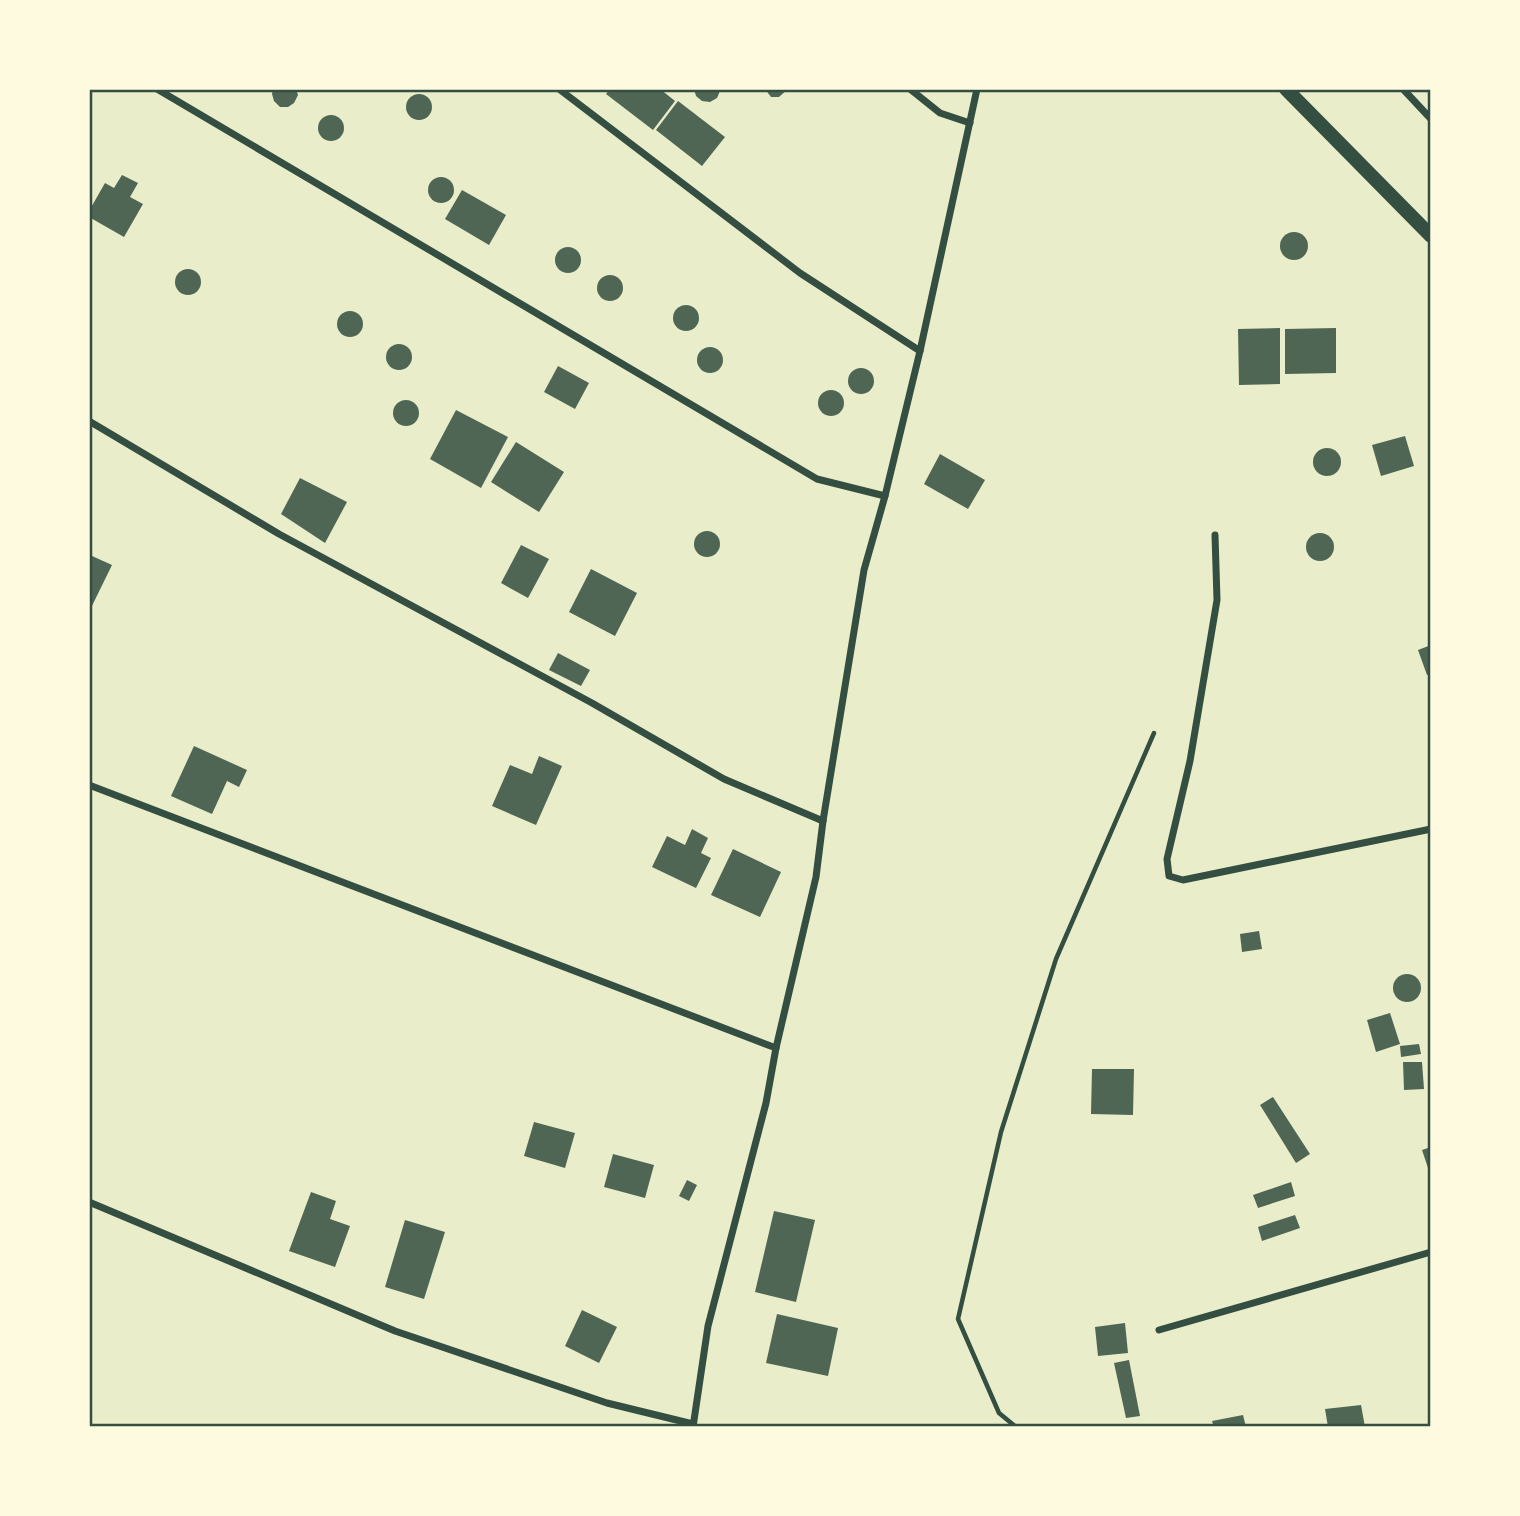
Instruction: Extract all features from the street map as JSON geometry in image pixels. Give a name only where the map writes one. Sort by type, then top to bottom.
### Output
[{"type":"main road","points":[[1286,89],[1431,236]]},
{"type":"street","points":[[157,89],[817,479],[885,496]]},
{"type":"street","points":[[559,89],[800,273],[920,351]]},
{"type":"street","points":[[910,89],[940,113],[970,123]]},
{"type":"street","points":[[89,1202],[395,1331],[607,1403],[693,1425],[708,1326],[766,1104],[776,1048],[816,877],[864,570],[920,351],[976,89]]},
{"type":"street","points":[[1403,89],[1431,119]]},
{"type":"street","points":[[89,421],[279,534],[592,703],[724,779],[823,821]]},
{"type":"street","points":[[1216,535],[1217,600],[1190,761],[1167,859],[1169,876],[1183,880],[1431,829]]},
{"type":"street","points":[[89,785],[776,1048]]},
{"type":"street","points":[[1159,1330],[1431,1252]]},
{"type":"path","points":[[1016,1427],[999,1413],[958,1319],[1001,1132],[1056,959],[1154,733]]},
{"type":"building","points":[[273,89],[296,89],[298,95],[288,107],[280,107],[274,101]]},
{"type":"building","points":[[610,89],[660,89],[675,101],[653,130],[606,94]]},
{"type":"building","points":[[694,89],[720,91],[717,98],[710,102],[702,101],[696,96]]},
{"type":"building","points":[[765,89],[788,89],[779,97],[771,97]]},
{"type":"building","points":[[419,94],[428,98],[432,107],[428,116],[419,120],[410,116],[406,107],[410,98]]},
{"type":"building","points":[[678,101],[725,137],[702,166],[656,130]]},
{"type":"building","points":[[331,115],[340,119],[344,128],[340,137],[331,141],[322,137],[318,128],[322,119]]},
{"type":"building","points":[[122,175],[138,183],[130,197],[143,204],[124,237],[89,217],[89,211],[105,183],[114,188]]},
{"type":"building","points":[[441,177],[450,181],[454,190],[450,199],[441,203],[432,199],[428,190],[432,181]]},
{"type":"building","points":[[462,190],[506,215],[489,245],[445,219]]},
{"type":"building","points":[[1294,232],[1304,236],[1308,246],[1304,256],[1294,260],[1284,256],[1280,246],[1284,236]]},
{"type":"building","points":[[568,247],[577,251],[581,260],[577,269],[568,273],[559,269],[555,260],[559,251]]},
{"type":"building","points":[[188,269],[197,273],[201,282],[197,291],[188,295],[179,291],[175,282],[179,273]]},
{"type":"building","points":[[610,275],[619,279],[623,288],[619,297],[610,301],[601,297],[597,288],[601,279]]},
{"type":"building","points":[[686,305],[695,309],[699,318],[695,327],[686,331],[677,327],[673,318],[677,309]]},
{"type":"building","points":[[350,311],[359,315],[363,324],[359,333],[350,337],[341,333],[337,324],[341,315]]},
{"type":"building","points":[[1280,328],[1280,384],[1239,385],[1238,329]]},
{"type":"building","points":[[1336,328],[1336,373],[1285,374],[1285,329]]},
{"type":"building","points":[[399,344],[408,348],[412,357],[408,366],[399,370],[390,366],[386,357],[390,348]]},
{"type":"building","points":[[710,347],[719,351],[723,360],[719,369],[710,373],[701,369],[697,360],[701,351]]},
{"type":"building","points":[[558,366],[589,383],[575,409],[544,392]]},
{"type":"building","points":[[861,368],[870,372],[874,381],[870,390],[861,394],[852,390],[848,381],[852,372]]},
{"type":"building","points":[[831,390],[840,394],[844,403],[840,412],[831,416],[822,412],[818,403],[822,394]]},
{"type":"building","points":[[406,400],[415,404],[419,413],[415,422],[406,426],[397,422],[393,413],[397,404]]},
{"type":"building","points":[[456,410],[508,437],[481,488],[430,459]]},
{"type":"building","points":[[1405,436],[1414,466],[1381,476],[1372,445]]},
{"type":"building","points":[[516,442],[564,472],[539,512],[491,482]]},
{"type":"building","points":[[1327,448],[1337,452],[1341,462],[1337,472],[1327,476],[1317,472],[1313,462],[1317,452]]},
{"type":"building","points":[[940,454],[985,480],[968,509],[924,484]]},
{"type":"building","points":[[300,478],[347,502],[325,543],[281,514]]},
{"type":"building","points":[[707,531],[716,535],[720,544],[716,553],[707,557],[698,553],[694,544],[698,535]]},
{"type":"building","points":[[1320,533],[1330,537],[1334,547],[1330,557],[1320,561],[1310,557],[1306,547],[1310,537]]},
{"type":"building","points":[[521,545],[549,559],[528,598],[501,583]]},
{"type":"building","points":[[92,556],[112,565],[89,612],[89,562]]},
{"type":"building","points":[[591,569],[637,593],[615,636],[569,612]]},
{"type":"building","points":[[1431,645],[1431,674],[1427,675],[1418,650]]},
{"type":"building","points":[[558,653],[590,670],[581,686],[549,670]]},
{"type":"building","points":[[194,746],[247,770],[239,787],[227,781],[212,814],[171,796]]},
{"type":"building","points":[[539,756],[562,766],[536,825],[492,806],[510,765],[532,774]]},
{"type":"building","points":[[692,829],[708,838],[701,853],[711,858],[696,888],[652,867],[667,836],[685,845]]},
{"type":"building","points":[[733,849],[781,872],[760,917],[711,895]]},
{"type":"building","points":[[1259,931],[1262,949],[1242,952],[1240,934]]},
{"type":"building","points":[[1407,974],[1417,978],[1421,988],[1417,998],[1407,1002],[1397,998],[1393,988],[1397,978]]},
{"type":"building","points":[[1390,1013],[1400,1044],[1376,1052],[1367,1020]]},
{"type":"building","points":[[1419,1044],[1421,1054],[1401,1057],[1400,1046]]},
{"type":"building","points":[[1403,1062],[1422,1062],[1424,1089],[1404,1090]]},
{"type":"building","points":[[1092,1069],[1134,1069],[1133,1115],[1091,1114]]},
{"type":"building","points":[[1273,1097],[1310,1154],[1296,1163],[1260,1105]]},
{"type":"building","points":[[534,1122],[575,1133],[565,1168],[524,1156]]},
{"type":"building","points":[[1431,1147],[1431,1174],[1430,1174],[1422,1150]]},
{"type":"building","points":[[613,1154],[654,1165],[645,1198],[604,1187]]},
{"type":"building","points":[[687,1180],[697,1185],[689,1201],[679,1196]]},
{"type":"building","points":[[1291,1182],[1295,1196],[1258,1208],[1253,1195]]},
{"type":"building","points":[[311,1192],[336,1201],[330,1219],[350,1226],[335,1267],[289,1251]]},
{"type":"building","points":[[774,1211],[815,1220],[796,1302],[755,1292]]},
{"type":"building","points":[[1295,1215],[1300,1228],[1262,1241],[1258,1227]]},
{"type":"building","points":[[405,1220],[445,1232],[424,1299],[385,1287]]},
{"type":"building","points":[[582,1310],[617,1327],[599,1363],[565,1346]]},
{"type":"building","points":[[777,1314],[838,1328],[828,1376],[766,1363]]},
{"type":"building","points":[[1125,1323],[1128,1353],[1098,1356],[1095,1327]]},
{"type":"building","points":[[1129,1360],[1140,1416],[1126,1418],[1114,1363]]},
{"type":"building","points":[[1361,1405],[1365,1427],[1328,1427],[1325,1409]]},
{"type":"building","points":[[1243,1415],[1246,1427],[1214,1427],[1212,1421]]}]
